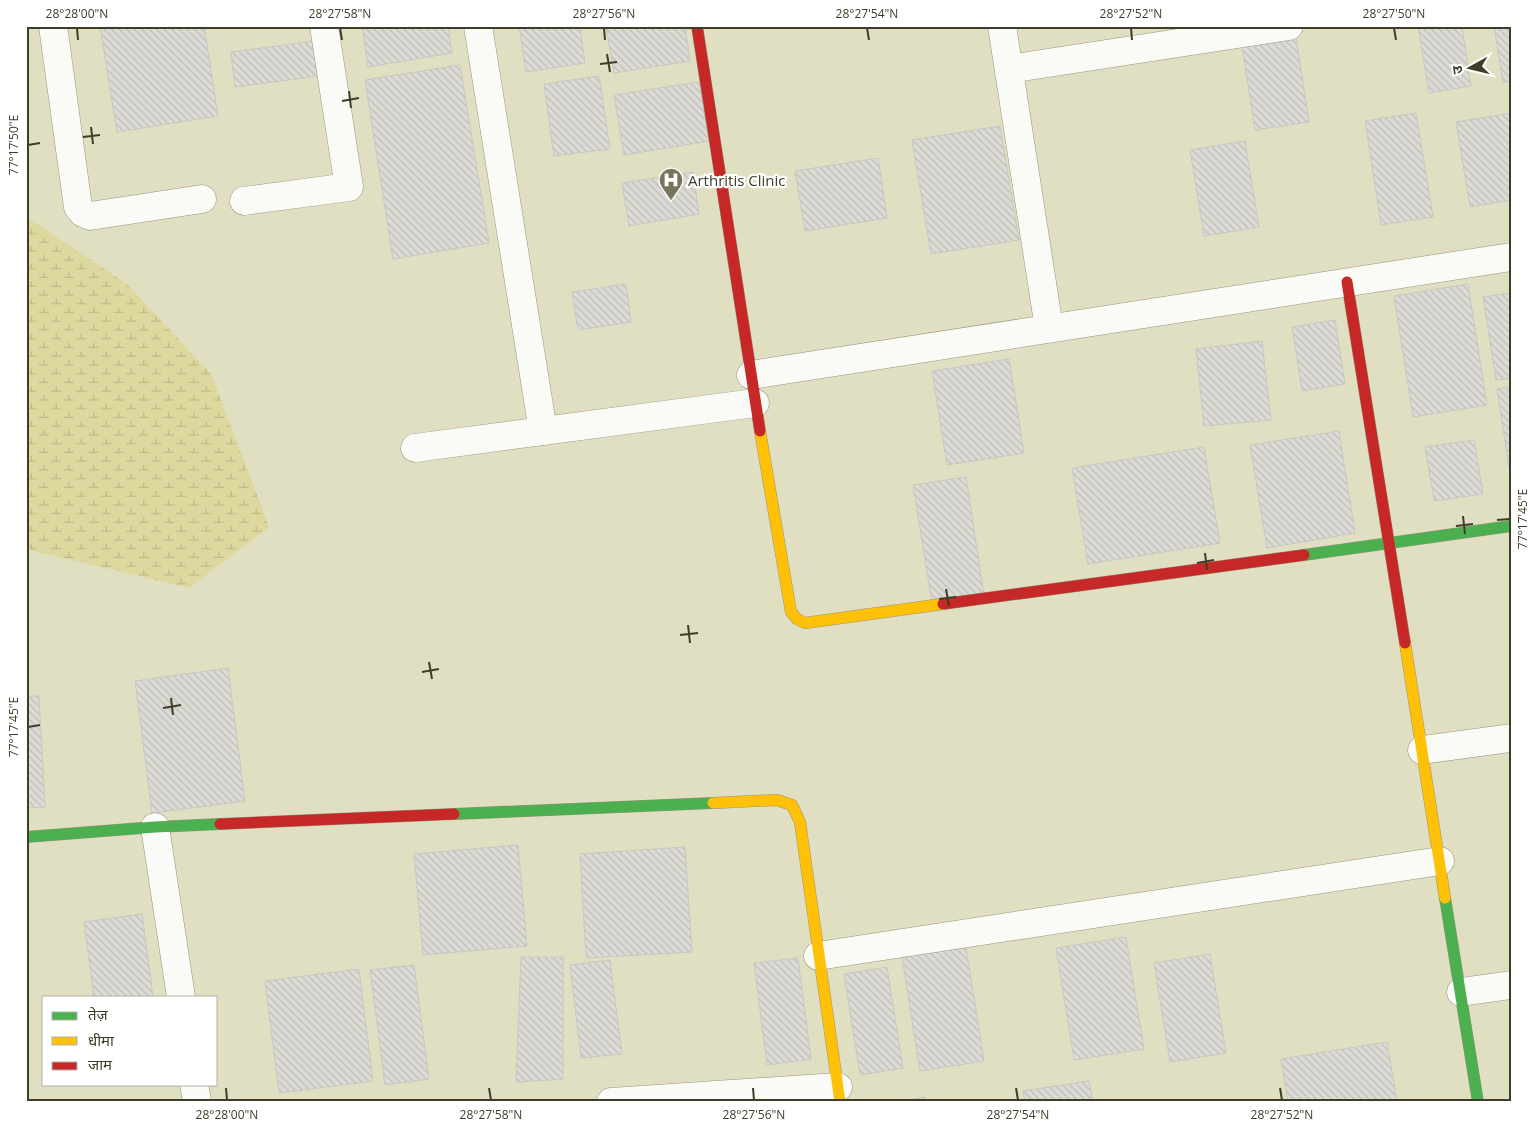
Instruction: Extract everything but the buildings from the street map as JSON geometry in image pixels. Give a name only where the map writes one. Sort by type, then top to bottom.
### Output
[{"type":"street","points":[[53,26],[80,211],[90,216],[202,199]]},
{"type":"street","points":[[244,201],[349,187],[324,26]]},
{"type":"street","points":[[478,26],[543,431]]},
{"type":"street","points":[[697,26],[755,403],[791,612],[798,621],[805,623],[1511,526]]},
{"type":"street","points":[[1002,26],[1049,328]]},
{"type":"street","points":[[1009,69],[1289,26]]},
{"type":"street","points":[[751,375],[1511,257]]},
{"type":"street","points":[[1348,282],[1478,1102]]},
{"type":"street","points":[[414,448],[755,403]]},
{"type":"street","points":[[1422,750],[1511,738]]},
{"type":"street","points":[[26,837],[155,827],[777,800],[792,805],[800,822],[839,1095],[612,1102]]},
{"type":"street","points":[[155,827],[181,996]]},
{"type":"street","points":[[818,956],[1440,861]]},
{"type":"street","points":[[1460,992],[1511,985]]},
{"type":"street","points":[[194,1086],[197,1102]]},
{"type":"green space","points":[[26,217],[127,284],[211,374],[269,527],[189,588],[26,549]]},
{"type":"traffic: fast","points":[[1304,555],[1511,526]]},
{"type":"traffic: fast","points":[[454,814],[713,803]]},
{"type":"traffic: fast","points":[[26,837],[220,824]]},
{"type":"traffic: fast","points":[[1445,898],[1478,1102]]},
{"type":"traffic: slow","points":[[760,431],[791,612],[797,619],[805,623],[943,604]]},
{"type":"traffic: slow","points":[[1405,643],[1445,898]]},
{"type":"traffic: slow","points":[[713,803],[777,800],[792,805],[800,822],[840,1102]]},
{"type":"traffic: jam","points":[[697,26],[760,431]]},
{"type":"traffic: jam","points":[[1347,282],[1405,643]]},
{"type":"traffic: jam","points":[[943,604],[1304,555]]},
{"type":"traffic: jam","points":[[220,824],[454,814]]},
{"type":"place","name":"Arthritis Clinic","points":[[671,201]]}]
